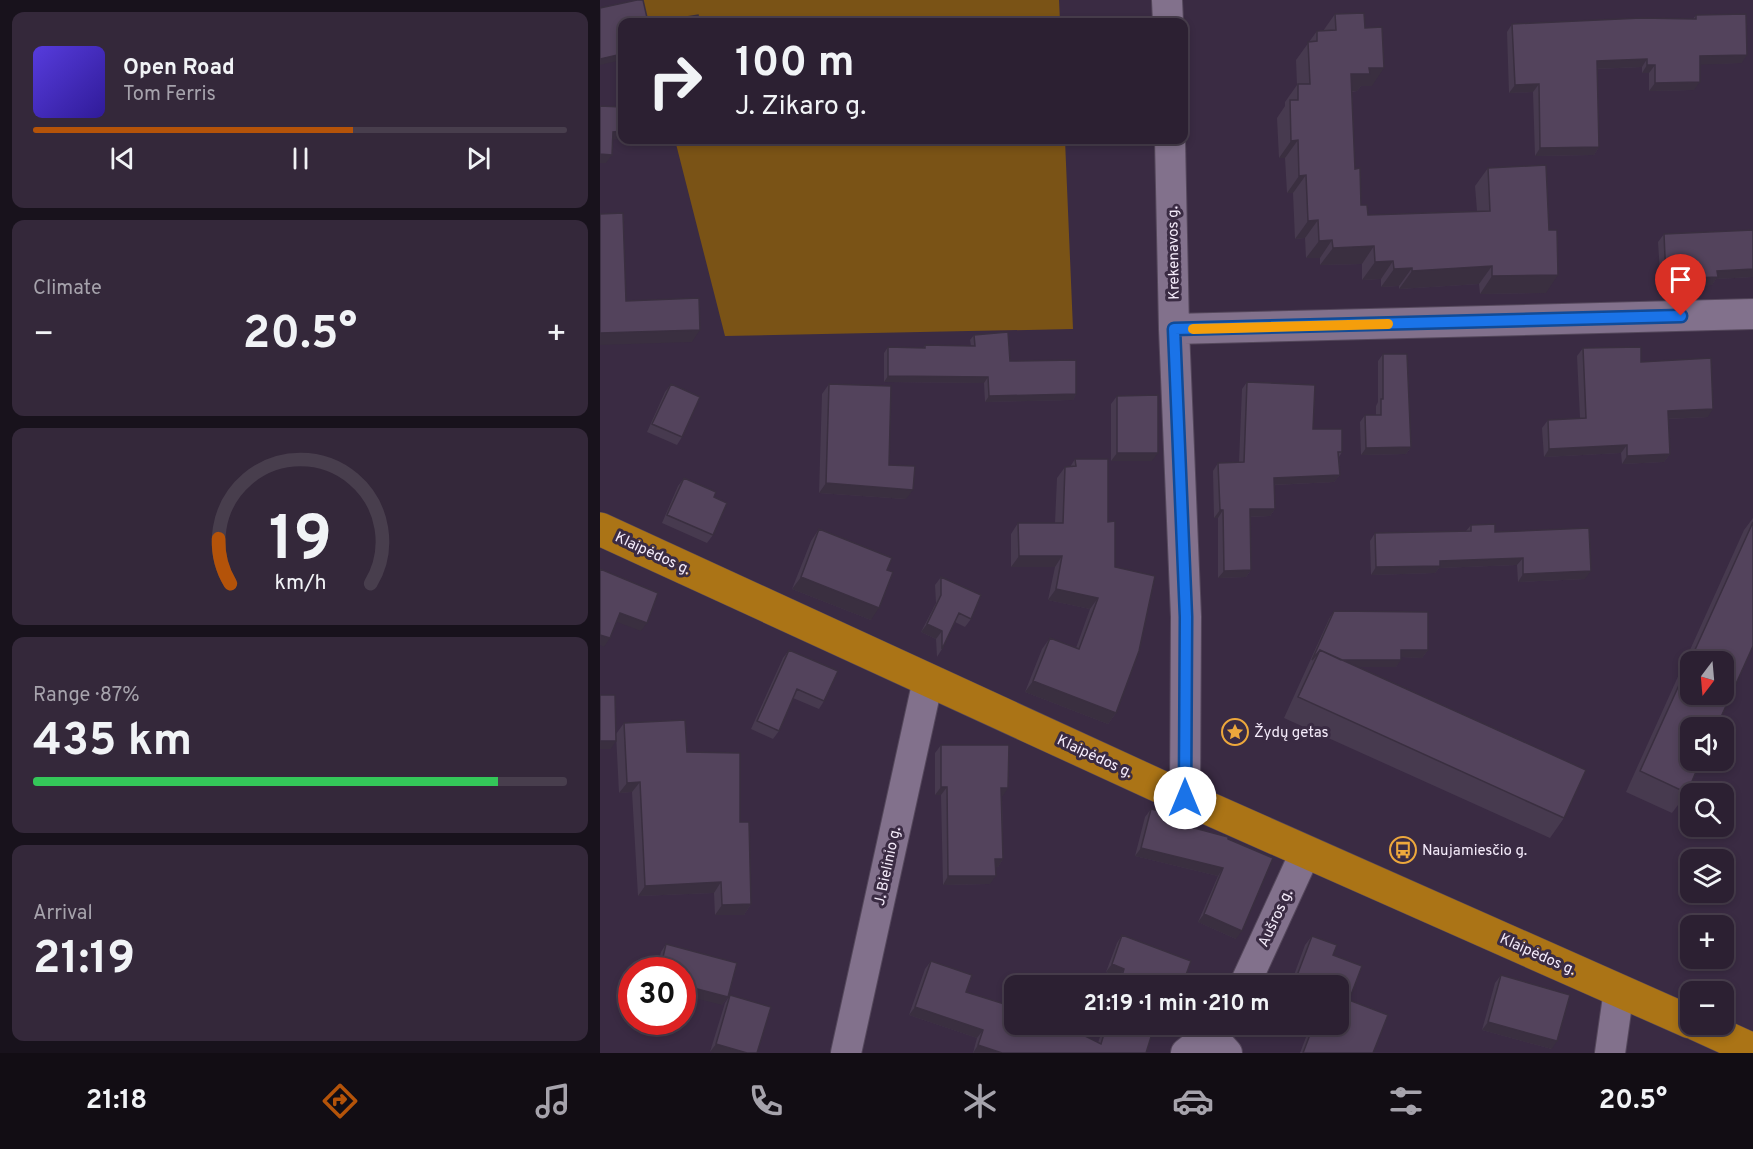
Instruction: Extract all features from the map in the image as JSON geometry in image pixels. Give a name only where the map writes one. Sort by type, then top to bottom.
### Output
[{"type":"highway","name":"Klaipėdos g.","points":[[600,529],[1185,798],[1680,1017]]},
{"type":"highway","points":[[1720,1035],[1753,1050]]},
{"type":"street","points":[[1167,0],[1168,18]]},
{"type":"street","name":"Krekenavos g.","points":[[1170,144],[1174,329],[1186,617],[1185,798]]},
{"type":"street","points":[[1174,329],[1753,314]]},
{"type":"street","name":"J. Bielinio g.","points":[[846,1053],[928,680]]},
{"type":"street","name":"Aušros g.","points":[[1249,975],[1306,851]]},
{"type":"street","points":[[1610,1053],[1619,990]]},
{"type":"street","points":[[1186,1053],[1200,1042],[1224,1040]]},
{"type":"shaded area","points":[[640,0],[1059,0],[1060,18],[645,18]]},
{"type":"shaded area","points":[[676,144],[1065,144],[1073,329],[725,336]]},
{"type":"building","points":[[643,0],[647,18],[618,18],[618,55],[600,59],[600,8]]},
{"type":"building","points":[[1364,13],[1365,28],[1382,27],[1384,68],[1369,68],[1370,74],[1351,74],[1355,169],[1360,168],[1361,205],[1367,205],[1368,215],[1490,211],[1488,168],[1546,165],[1549,230],[1557,230],[1558,275],[1492,276],[1492,266],[1412,271],[1412,268],[1394,269],[1393,261],[1375,262],[1374,246],[1333,248],[1332,240],[1319,241],[1318,220],[1308,221],[1306,175],[1299,176],[1298,140],[1291,141],[1290,100],[1298,100],[1298,84],[1310,84],[1308,42],[1317,41],[1317,31],[1336,30],[1335,14]]},
{"type":"building","points":[[1746,14],[1747,55],[1700,56],[1700,82],[1655,83],[1655,65],[1647,65],[1647,59],[1597,61],[1599,147],[1540,148],[1539,84],[1515,85],[1512,24],[1641,18],[1696,19],[1696,15]]},
{"type":"building","points":[[698,15],[698,18],[680,18]]},
{"type":"building","points":[[600,106],[618,107],[618,131],[613,132],[612,155],[600,154]]},
{"type":"building","points":[[623,213],[626,301],[699,298],[700,330],[600,333],[600,214]]},
{"type":"building","points":[[1753,230],[1753,269],[1717,271],[1718,277],[1666,279],[1664,234]]},
{"type":"building","points":[[1008,332],[1010,361],[1076,360],[1076,394],[989,396],[988,377],[888,376],[888,347],[975,346],[974,335]]},
{"type":"building","points":[[1641,347],[1641,362],[1711,358],[1713,409],[1668,411],[1670,454],[1627,456],[1627,445],[1549,449],[1548,420],[1586,418],[1583,348]]},
{"type":"building","points":[[1383,354],[1407,354],[1411,447],[1366,448],[1365,415],[1381,415]]},
{"type":"building","points":[[1247,382],[1315,385],[1313,429],[1342,429],[1342,452],[1338,452],[1340,475],[1274,478],[1275,509],[1250,509],[1251,570],[1224,571],[1223,510],[1220,510],[1218,463],[1244,462]]},
{"type":"building","points":[[671,384],[700,397],[682,437],[652,424]]},
{"type":"building","points":[[829,384],[891,386],[889,465],[915,466],[913,490],[826,483]]},
{"type":"building","points":[[1158,395],[1158,453],[1117,453],[1117,396]]},
{"type":"building","points":[[1075,459],[1108,459],[1108,522],[1115,521],[1115,567],[1155,576],[1139,651],[1116,713],[1033,681],[1050,638],[1079,649],[1098,598],[1056,589],[1062,556],[1019,556],[1018,523],[1063,523],[1065,467],[1076,466]]},
{"type":"building","points":[[684,478],[716,492],[714,497],[727,503],[713,535],[667,515]]},
{"type":"building","points":[[1753,522],[1753,646],[1734,688],[1734,651],[1694,651]]},
{"type":"building","points":[[1495,524],[1495,532],[1589,528],[1591,571],[1523,574],[1523,558],[1440,561],[1440,566],[1376,567],[1375,533],[1471,531],[1471,525]]},
{"type":"building","points":[[819,529],[892,558],[887,570],[893,572],[879,608],[801,577]]},
{"type":"building","points":[[600,569],[658,593],[647,623],[620,613],[610,638],[600,635]]},
{"type":"building","points":[[941,577],[981,595],[971,619],[959,613],[942,649],[942,631],[927,624],[941,595]]},
{"type":"building","points":[[1334,611],[1428,612],[1428,650],[1401,650],[1401,660],[1341,660],[1320,650],[1312,660]]},
{"type":"building","points":[[789,650],[838,671],[824,701],[797,689],[779,731],[757,721]]},
{"type":"building","points":[[1320,650],[1586,770],[1564,818],[1298,697]]},
{"type":"building","points":[[1680,683],[1680,705],[1726,705],[1721,717],[1680,717],[1680,771],[1696,771],[1691,783],[1680,783],[1680,790],[1640,771]]},
{"type":"building","points":[[600,695],[615,695],[616,741],[600,741]]},
{"type":"building","points":[[685,720],[687,752],[740,753],[740,822],[749,822],[751,904],[722,905],[721,882],[645,886],[640,782],[627,783],[624,723]]},
{"type":"building","points":[[941,745],[1009,745],[1008,788],[1001,788],[1003,859],[995,859],[996,876],[948,876],[947,787],[941,787]]},
{"type":"building","points":[[1151,809],[1196,820],[1194,828],[1228,837],[1228,839],[1273,858],[1242,931],[1204,914],[1223,868],[1141,848]]},
{"type":"building","points":[[1122,935],[1191,961],[1186,975],[1122,975],[1124,969],[1112,964]]},
{"type":"building","points":[[1312,936],[1337,945],[1333,955],[1362,966],[1349,1000],[1349,975],[1297,975]]},
{"type":"building","points":[[666,944],[737,963],[728,997],[696,989],[696,957],[663,957]]},
{"type":"building","points":[[931,961],[972,975],[966,992],[1004,1004],[1004,1035],[1083,1035],[1101,1044],[1104,1035],[1152,1035],[1146,1053],[1002,1053],[978,1045],[983,1030],[915,1007]]},
{"type":"building","points":[[1501,975],[1570,995],[1557,1041],[1488,1022]]},
{"type":"building","points":[[730,995],[771,1007],[757,1053],[747,1053],[716,1044]]},
{"type":"building","points":[[1349,1000],[1388,1015],[1373,1053],[1303,1053],[1310,1035],[1349,1035]]},
{"type":"slow traffic","points":[[1193,329],[1388,324]]},
{"type":"place","name":"Žydų getas","points":[[1235,732]]},
{"type":"place","name":"Naujamiesčio g.","points":[[1403,850]]},
{"type":"route","points":[[1185,798],[1186,617],[1174,329],[1681,316]]}]
